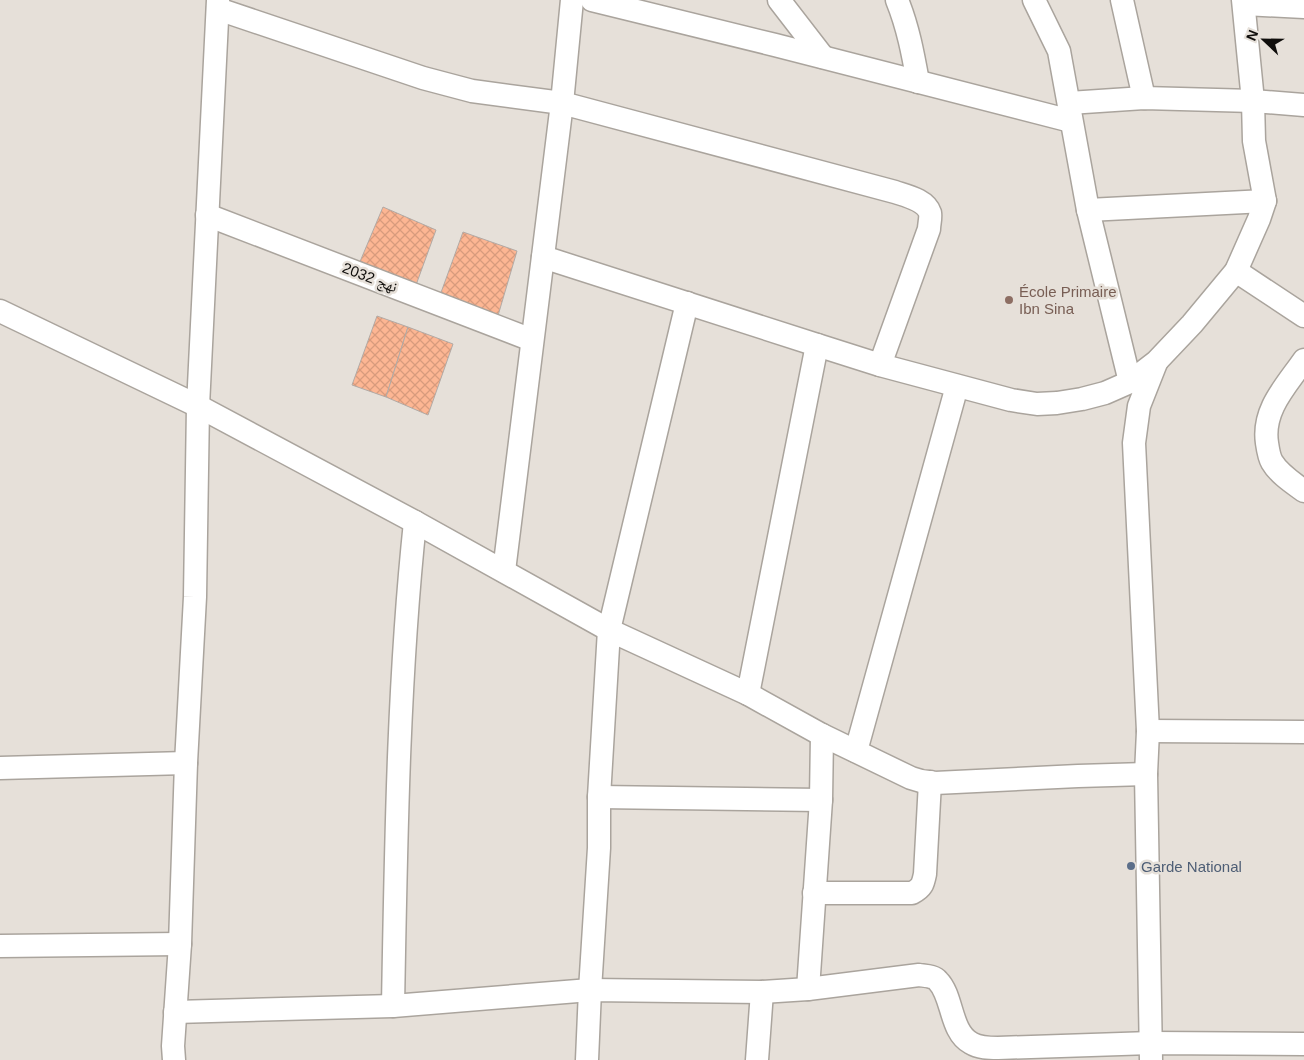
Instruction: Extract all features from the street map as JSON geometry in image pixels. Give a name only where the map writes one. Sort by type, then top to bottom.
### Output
[{"type":"street","points":[[504,571],[562,103],[572,0]]},
{"type":"street","points":[[592,0],[650,8],[918,82],[1070,112],[1144,98],[1253,101],[1304,105]]},
{"type":"street","points":[[779,0],[822,57]]},
{"type":"street","points":[[897,0],[912,47],[918,82]]},
{"type":"street","points":[[1034,0],[1059,51],[1088,210],[1130,382]]},
{"type":"street","points":[[1122,0],[1144,98]]},
{"type":"street","points":[[543,258],[817,346],[1012,400],[1037,404],[1057,403],[1105,393],[1130,382],[1156,362],[1192,324],[1236,271],[1265,201],[1254,141],[1253,101],[1243,2],[1304,7]]},
{"type":"street","points":[[174,1060],[173,1046],[180,944],[186,763],[195,598],[198,406],[218,5],[432,80],[472,91],[562,103],[914,198],[926,205],[930,214],[929,229],[880,365]]},
{"type":"street","points":[[1088,210],[1265,201]]},
{"type":"street","name":"نهج 2032","points":[[207,215],[532,340]]},
{"type":"street","points":[[1236,271],[1304,316]]},
{"type":"street","points":[[587,1060],[609,630],[687,303]]},
{"type":"street","points":[[0,311],[198,406],[416,522],[609,630],[748,694],[822,735],[911,778],[935,784],[1146,774]]},
{"type":"street","points":[[748,694],[817,346]]},
{"type":"street","points":[[1304,360],[1276,401],[1268,417],[1266,438],[1271,461],[1278,470],[1304,491]]},
{"type":"street","points":[[1151,1052],[1146,774],[1148,731],[1134,444],[1138,406],[1156,362]]},
{"type":"street","points":[[856,751],[957,386]]},
{"type":"street","points":[[393,1006],[398,757],[408,585],[416,522]]},
{"type":"street","points":[[1148,731],[1304,732]]},
{"type":"street","points":[[808,989],[821,800],[822,735]]},
{"type":"street","points":[[0,768],[186,763]]},
{"type":"street","points":[[814,893],[912,893],[918,890],[923,883],[925,874],[930,782]]},
{"type":"street","points":[[599,797],[821,800]]},
{"type":"street","points":[[0,946],[180,944]]},
{"type":"street","points":[[175,1012],[393,1006],[590,990],[762,992],[808,989],[919,975],[929,976],[938,980],[944,990],[961,1034],[970,1043],[984,1047],[1151,1052],[1304,1044]]},
{"type":"street","points":[[757,1060],[762,992]]},
{"type":"building","points":[[383,207],[436,230],[416,285],[359,264]]},
{"type":"building","points":[[463,232],[517,251],[497,319],[439,298]]},
{"type":"building","points":[[377,316],[408,327],[386,397],[352,385]]},
{"type":"building","points":[[408,327],[453,344],[428,415],[386,397]]},
{"type":"place","name":"École Primaire Ibn Sina","points":[[1009,300]]},
{"type":"place","name":"Garde National","points":[[1131,866]]}]
